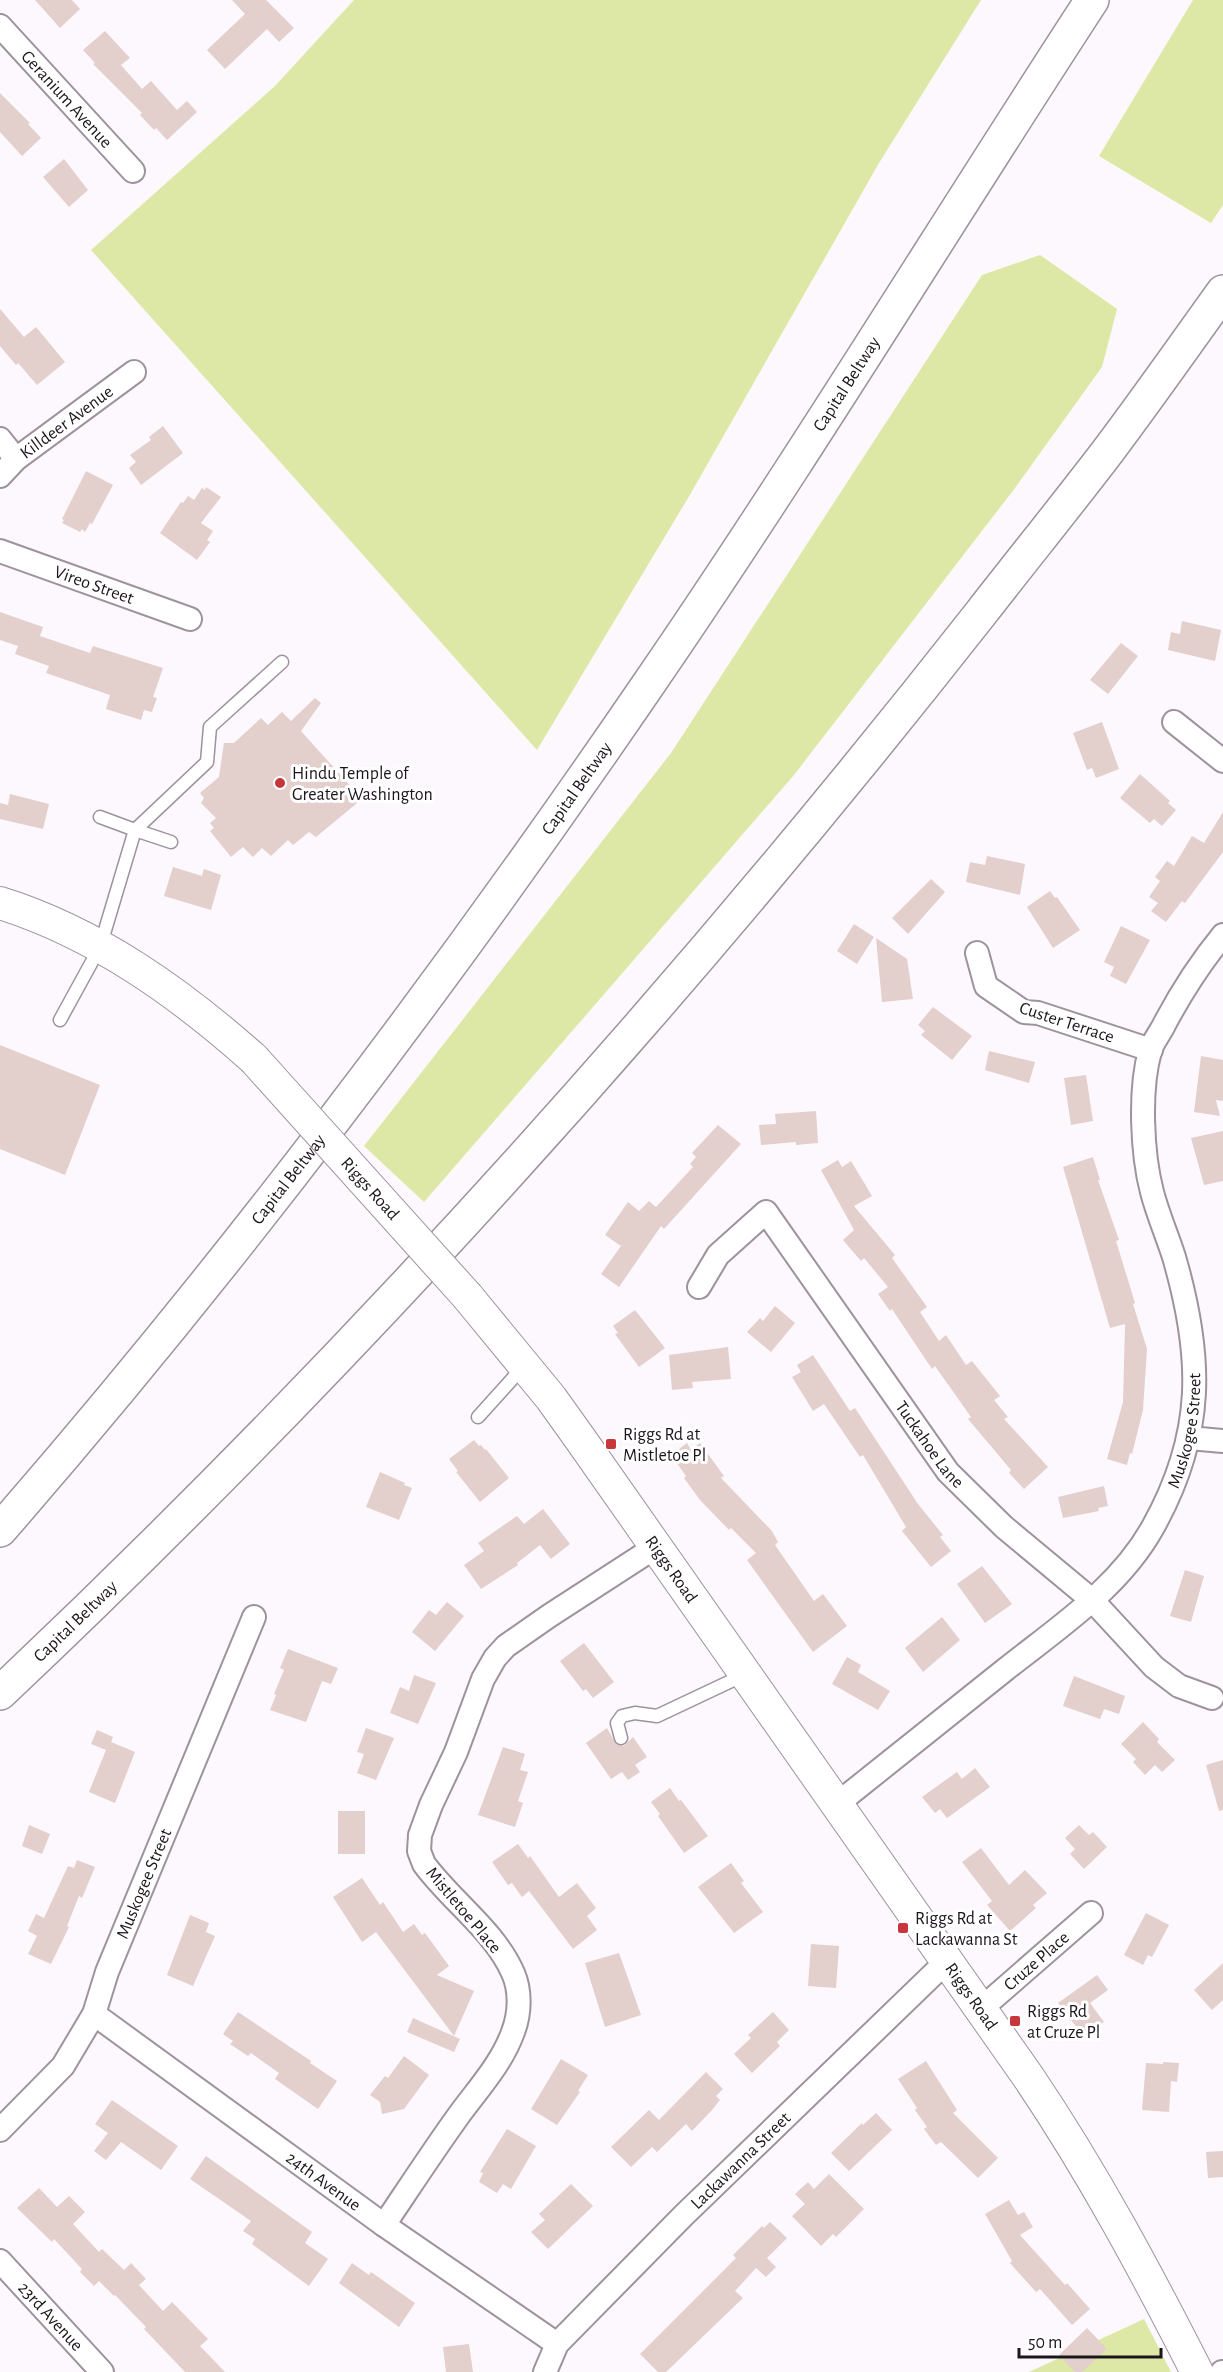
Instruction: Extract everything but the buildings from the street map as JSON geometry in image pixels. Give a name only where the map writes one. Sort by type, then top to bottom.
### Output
[{"type":"highway","points":[[1042,78],[1086,0]]},
{"type":"highway","name":"Capital Beltway","points":[[0,1530],[183,1313],[444,976],[657,672],[810,441],[1092,0]]},
{"type":"highway","name":"Capital Beltway","points":[[0,1693],[148,1550],[406,1286],[568,1108],[685,974],[924,685],[1108,452],[1223,292]]},
{"type":"highway","points":[[1108,452],[1223,316]]},
{"type":"main road","name":"Riggs Road","points":[[0,903],[53,924],[100,947],[182,999],[254,1059],[468,1297],[525,1365],[657,1546],[982,2008],[1091,2174],[1137,2255],[1197,2372]]},
{"type":"street","name":"Geranium Avenue","points":[[0,26],[133,171]]},
{"type":"street","name":"Killdeer Avenue","points":[[0,476],[16,459],[134,372]]},
{"type":"street","points":[[0,439],[16,459]]},
{"type":"street","name":"Vireo Street","points":[[0,551],[190,619]]},
{"type":"street","points":[[1174,723],[1223,761]]},
{"type":"street","name":"Muskogee Street","points":[[837,1804],[1093,1601],[1122,1571],[1152,1529],[1167,1499],[1189,1438],[1195,1398],[1195,1363],[1191,1331],[1173,1254],[1151,1189],[1145,1156],[1144,1100],[1150,1050],[1189,979],[1223,935]]},
{"type":"street","name":"Custer Terrace","points":[[976,953],[986,986],[1024,1012],[1038,1013],[1150,1050]]},
{"type":"street","name":"Tuckahoe Lane","points":[[699,1287],[718,1256],[766,1212],[948,1472],[1004,1527],[1093,1601],[1154,1667],[1179,1686],[1212,1698]]},
{"type":"street","points":[[1189,1438],[1223,1441]]},
{"type":"street","name":"Mistletoe Place","points":[[384,2225],[490,2074],[504,2051],[519,2010],[514,1974],[501,1952],[424,1864],[419,1851],[420,1835],[431,1805],[456,1752],[483,1679],[495,1658],[506,1646],[549,1616],[657,1546]]},
{"type":"street","name":"Muskogee Street","points":[[0,2130],[63,2066],[94,2014],[107,1972],[255,1617]]},
{"type":"street","name":"Cruze Place","points":[[982,2008],[1091,1913]]},
{"type":"street","name":"Lackawanna Street","points":[[545,2372],[557,2344],[684,2215],[948,1960]]},
{"type":"street","name":"24th Avenue","points":[[94,2014],[384,2225],[557,2344]]},
{"type":"street","name":"23rd Avenue","points":[[0,2261],[102,2372]]},
{"type":"lane","points":[[60,1020],[100,947],[135,830],[207,762],[210,727],[282,662]]},
{"type":"lane","points":[[100,817],[171,842]]},
{"type":"lane","points":[[478,1417],[525,1365]]},
{"type":"lane","points":[[621,1738],[616,1724],[622,1716],[635,1713],[657,1716],[746,1674]]},
{"type":"green space","points":[[354,0],[981,0],[879,163],[691,493],[537,750],[91,250],[274,87]]},
{"type":"green space","points":[[1193,0],[1223,0],[1223,205],[1211,223],[1099,156]]},
{"type":"green space","points":[[1040,255],[1117,309],[1102,367],[1015,488],[794,775],[424,1202],[364,1146],[671,753],[982,275]]},
{"type":"green space","points":[[1144,2319],[1171,2372],[1029,2372]]},
{"type":"place","name":"Hindu Temple of Greater Washington","points":[[280,783]]},
{"type":"place","name":"Riggs Rd at Mistletoe Pl","points":[[611,1444]]},
{"type":"place","name":"Riggs Rd at Lackawanna St","points":[[903,1928]]},
{"type":"place","name":"Riggs Rd at Cruze Pl","points":[[1015,2021]]}]
